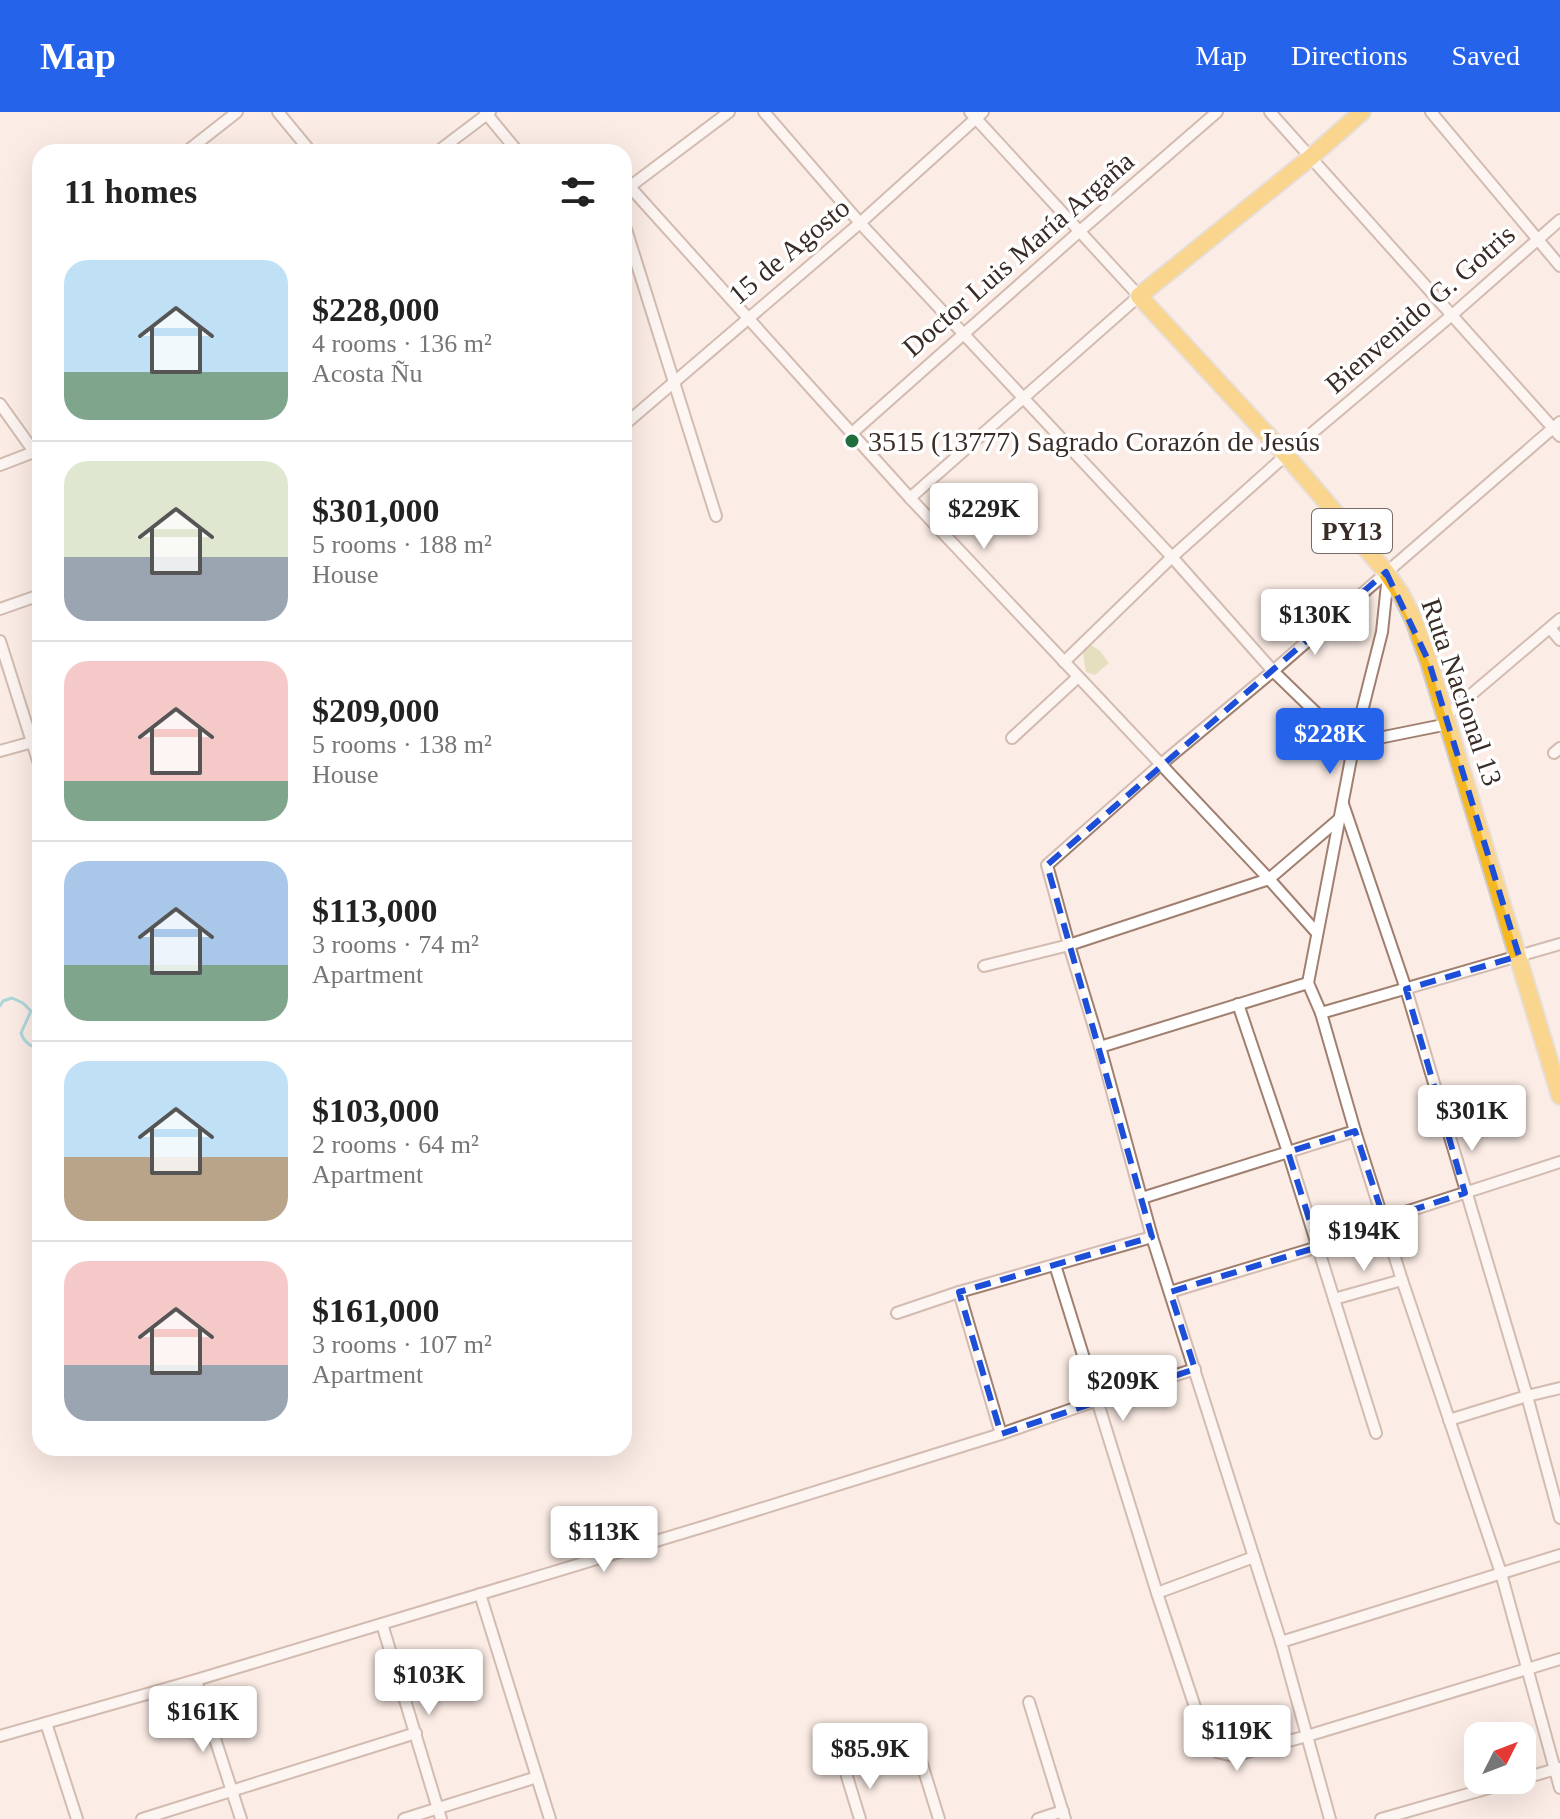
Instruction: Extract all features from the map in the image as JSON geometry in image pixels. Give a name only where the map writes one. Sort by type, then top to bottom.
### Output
[{"type":"highway","points":[[1139,296],[1362,112]]},
{"type":"highway","name":"Ruta Nacional 13","points":[[1139,296],[1286,455],[1401,594],[1413,618],[1447,720],[1560,1096]]},
{"type":"street","points":[[196,144],[237,112]]},
{"type":"street","points":[[278,112],[304,144]]},
{"type":"street","points":[[632,185],[716,116],[729,112]]},
{"type":"street","points":[[764,112],[860,223],[1172,557],[1273,671],[1340,736],[1354,743],[1447,720],[1560,619]]},
{"type":"street","name":"Doctor Luis María Argaña","points":[[852,433],[1217,112]]},
{"type":"street","points":[[1270,112],[1558,429],[1160,765],[1047,865],[1152,1237],[1281,1642],[1330,1819]]},
{"type":"street","points":[[1431,112],[1560,266]]},
{"type":"street","points":[[447,144],[487,113],[512,144]]},
{"type":"street","points":[[910,498],[1139,296],[976,114]]},
{"type":"street","name":"15 de Agosto","points":[[632,418],[860,223],[976,114]]},
{"type":"street","points":[[632,194],[910,498],[1317,933]]},
{"type":"street","name":"Bienvenido G. Gotris","points":[[1064,662],[1172,557],[1286,455],[1560,220]]},
{"type":"street","points":[[632,248],[716,516]]},
{"type":"street","points":[[0,404],[32,446]]},
{"type":"street","points":[[0,465],[32,456]]},
{"type":"street","points":[[1387,574],[1382,632],[1354,743],[1308,983],[1321,1013],[1402,1280],[1501,1573],[1560,1788]]},
{"type":"street","points":[[0,609],[32,598]]},
{"type":"street","points":[[1550,628],[1560,640]]},
{"type":"street","points":[[0,641],[32,727]]},
{"type":"street","points":[[1012,738],[1078,677]]},
{"type":"street","points":[[0,751],[32,742]]},
{"type":"street","points":[[1342,802],[1406,989],[1527,1396],[1560,1518]]},
{"type":"street","points":[[984,966],[1069,945],[1269,879],[1338,820]]},
{"type":"street","points":[[1321,1013],[1560,944]]},
{"type":"street","points":[[1100,1047],[1308,983]]},
{"type":"street","points":[[1238,1004],[1376,1433]]},
{"type":"street","points":[[1142,1198],[1355,1131]]},
{"type":"street","points":[[1384,1219],[1560,1162]]},
{"type":"street","points":[[897,1313],[959,1292],[1152,1237]]},
{"type":"street","points":[[1170,1292],[1318,1247]]},
{"type":"street","points":[[1055,1265],[1157,1593],[1205,1737],[1217,1752],[1233,1756],[1307,1736],[1560,1659]]},
{"type":"street","points":[[1334,1299],[1402,1280]]},
{"type":"street","points":[[959,1292],[1001,1434]]},
{"type":"street","points":[[0,1736],[382,1624],[1001,1434],[1195,1369]]},
{"type":"street","points":[[1449,1420],[1560,1388]]},
{"type":"street","points":[[1281,1642],[1560,1555]]},
{"type":"street","points":[[1157,1593],[1254,1557]]},
{"type":"street","points":[[480,1594],[550,1819]]},
{"type":"street","points":[[382,1624],[440,1814]]},
{"type":"street","points":[[196,1680],[241,1819]]},
{"type":"street","points":[[1029,1702],[1064,1815],[1038,1819]]},
{"type":"street","points":[[46,1723],[77,1819]]},
{"type":"street","points":[[142,1819],[416,1733]]},
{"type":"street","points":[[913,1735],[939,1819]]},
{"type":"street","points":[[1536,1775],[1557,1769]]},
{"type":"street","points":[[846,1773],[860,1819]]},
{"type":"street","points":[[404,1819],[440,1814],[537,1777]]},
{"type":"street","points":[[1381,1819],[1468,1794]]},
{"type":"highlighted area","points":[[1386,572],[1429,662],[1519,956],[1406,989],[1465,1193],[1384,1219],[1355,1131],[1288,1152],[1318,1247],[1170,1292],[1195,1369],[1001,1434],[959,1292],[1152,1237],[1047,865]]},
{"type":"green space","points":[[1091,645],[1109,663],[1095,675],[1086,672],[1083,655]]},
{"type":"waterway","points":[[0,1006],[3,1001],[12,998],[31,1011],[21,1033],[32,1046]]},
{"type":"place","name":"3515 (13777) Sagrado Corazón de Jesús","points":[[852,441]]}]
